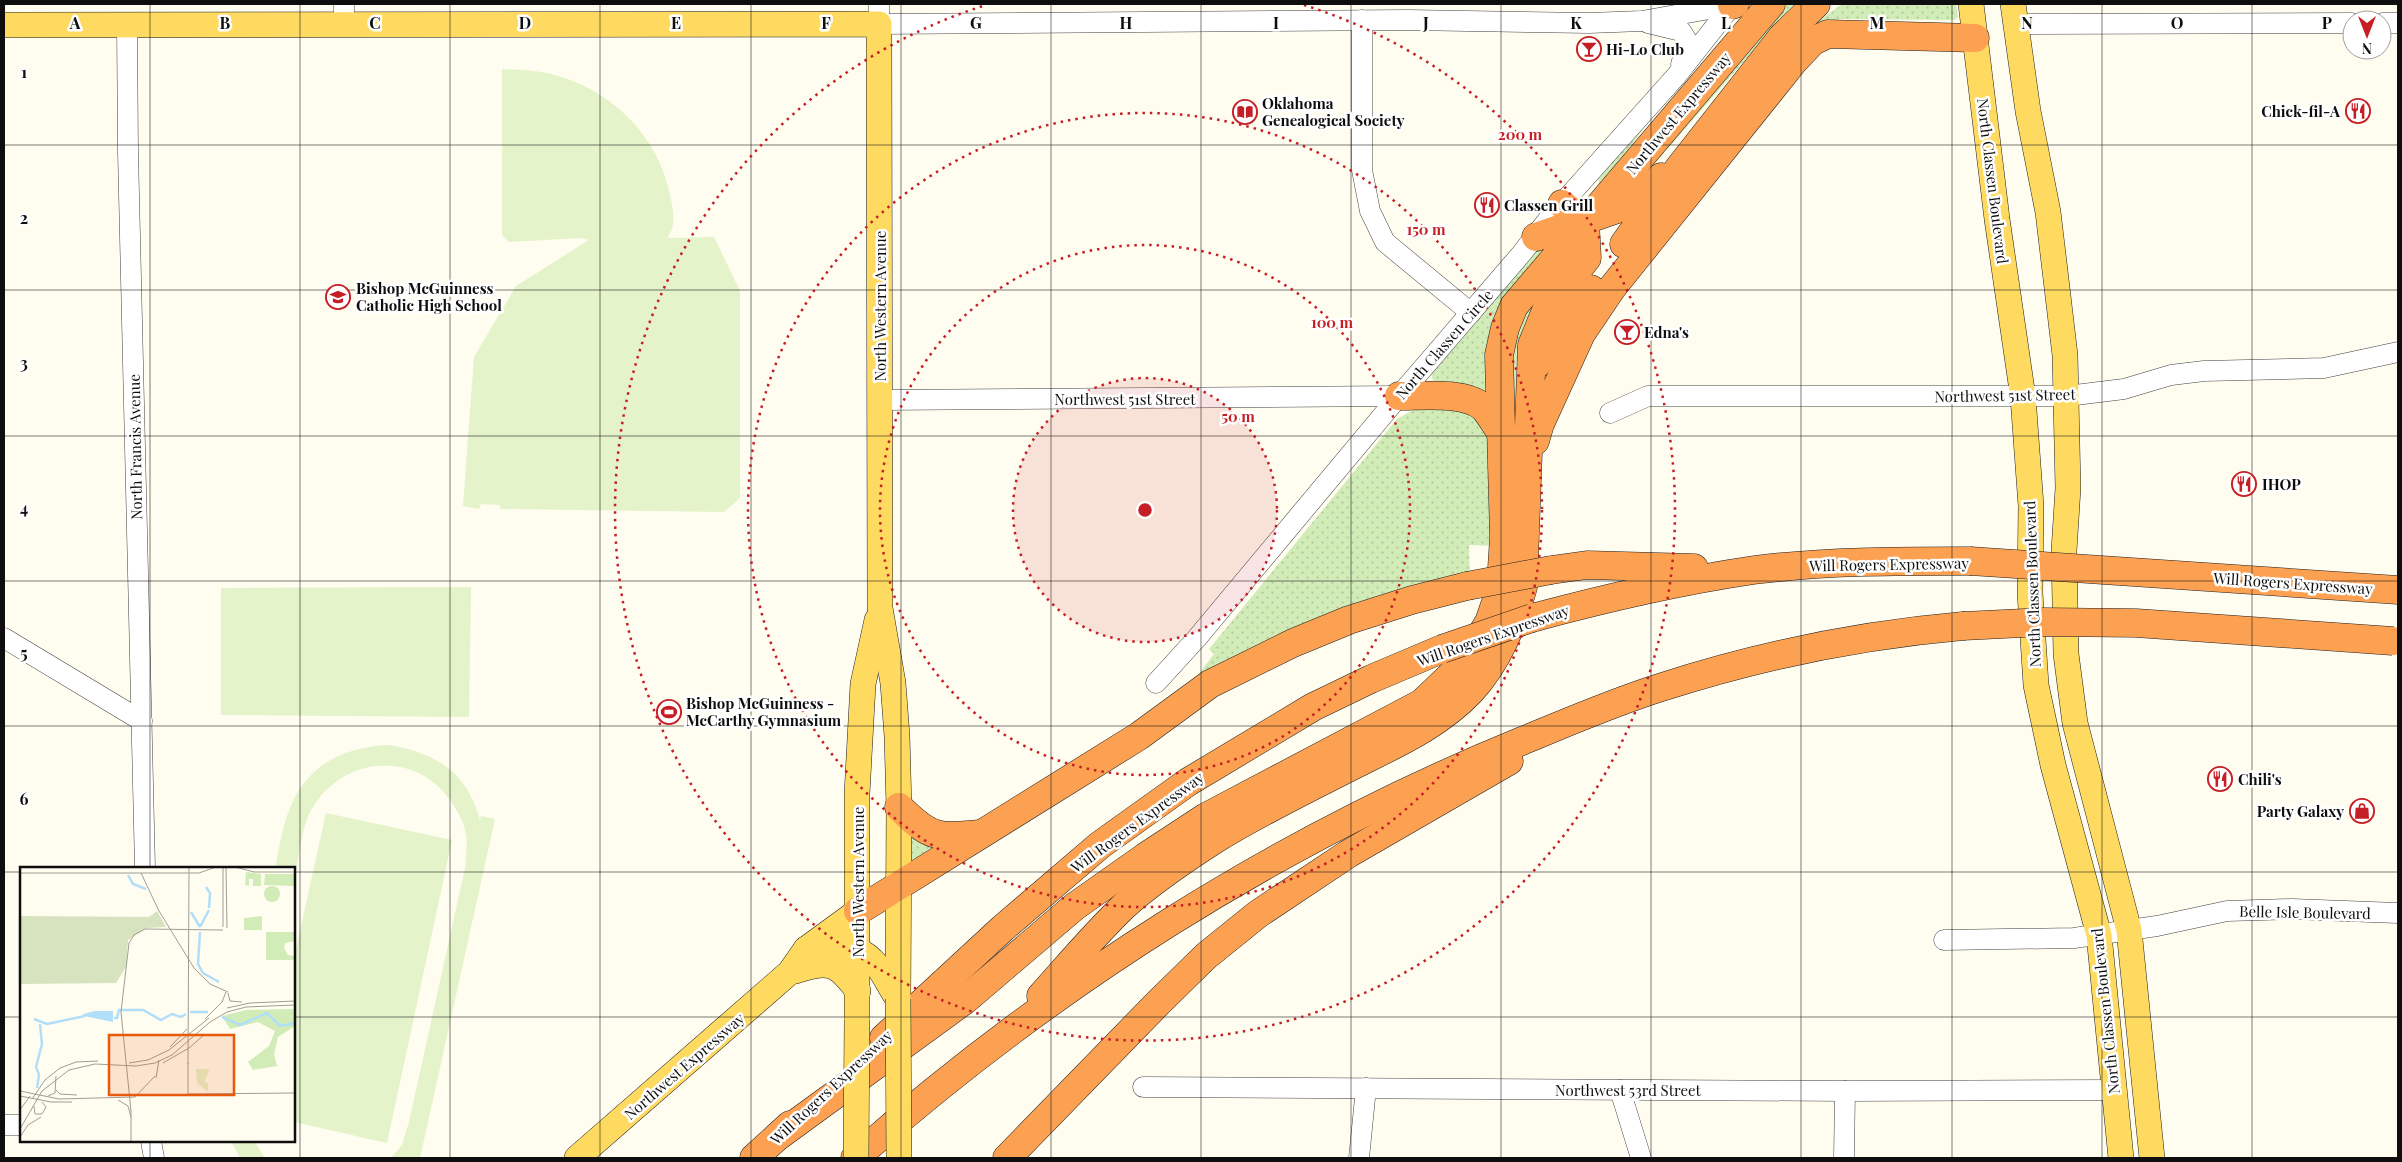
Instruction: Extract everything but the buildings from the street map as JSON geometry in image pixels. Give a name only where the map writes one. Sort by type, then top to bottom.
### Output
[{"type":"highway","name":"Northwest Expressway","points":[[777,1137],[964,1000],[1074,907],[1145,857],[1215,812],[1422,703],[1440,688],[1464,662],[1488,622],[1498,596],[1504,537],[1499,355],[1514,306],[1771,4]]},
{"type":"highway","points":[[1531,372],[1679,168],[1782,36],[1816,4]]},
{"type":"highway","points":[[1526,474],[1540,424],[1581,334],[1598,307],[1794,61],[1813,41],[1828,34],[1852,33],[1975,38]]},
{"type":"highway","points":[[1536,237],[1585,222],[1626,206],[1655,180],[1679,168]]},
{"type":"highway","points":[[1004,1035],[1124,907],[1158,879],[1215,840],[1293,796],[1417,734],[1450,710],[1472,690],[1499,652],[1518,606],[1523,587],[1526,554],[1526,474],[1532,345],[1547,308],[1587,258],[1585,222],[1562,204]]},
{"type":"highway","points":[[1399,396],[1448,396],[1467,400],[1483,407],[1500,431]]},
{"type":"highway","name":"Will Rogers Expressway","points":[[754,1158],[1003,928],[1100,845],[1188,782],[1260,737],[1313,707],[1442,649],[1532,618],[1674,583],[1755,570],[1886,560],[1970,561],[2398,590]]},
{"type":"highway","points":[[858,911],[1139,736],[1210,684],[1236,670],[1349,620],[1412,600],[1467,586],[1587,565],[1755,570]]},
{"type":"highway","points":[[855,1158],[916,1104],[1004,1035],[1118,956],[1256,869],[1395,796],[1470,762],[1601,708],[1660,687],[1784,653],[1898,632],[1963,626],[2045,622],[2136,623],[2398,642]]},
{"type":"highway","points":[[1007,1158],[1206,956],[1258,914],[1348,854],[1601,708]]},
{"type":"highway","points":[[899,807],[926,832],[944,836],[982,834]]},
{"type":"main road","name":"North Classen Boulevard","points":[[1971,4],[1997,219],[2023,397],[2031,506],[2030,593],[2036,685],[2053,765],[2098,935],[2121,1158]]},
{"type":"main road","points":[[4,25],[127,25],[344,14],[879,14]]},
{"type":"main road","name":"North Western Avenue","points":[[879,14],[880,608],[893,682],[899,807],[896,990],[899,1158]]},
{"type":"main road","name":"North Classen Boulevard","points":[[2015,14],[2028,111],[2048,212],[2065,354],[2068,488],[2064,551],[2066,654],[2075,723],[2129,930],[2152,1158]]},
{"type":"main road","name":"North Western Avenue","points":[[855,1158],[858,991],[857,794],[863,684],[880,608]]},
{"type":"main road","name":"Northwest Expressway","points":[[577,1158],[790,972],[806,949],[858,911]]},
{"type":"main road","points":[[806,949],[843,946],[858,950],[873,960],[896,990]]},
{"type":"main road","name":"Northwest Expressway","points":[[790,972],[813,965],[827,964],[843,972],[858,991]]},
{"type":"street","points":[[879,14],[1362,20],[1408,12],[1589,23],[1642,21],[1733,4]]},
{"type":"street","name":"North Classen Circle","points":[[1156,683],[1197,638],[1562,204],[1677,75],[1733,4]]},
{"type":"street","points":[[2015,14],[2342,23]]},
{"type":"street","points":[[1362,20],[1362,170],[1370,211],[1385,242],[1471,313]]},
{"type":"street","points":[[1642,21],[1681,31],[1689,44],[1677,75]]},
{"type":"street","name":"North Francis Avenue","points":[[127,25],[128,152],[145,867]]},
{"type":"street","name":"Northwest 51st Street","points":[[1610,413],[1648,396],[2067,396],[2124,389],[2171,374],[2204,371],[2324,368],[2398,352]]},
{"type":"street","name":"Northwest 51st Street","points":[[880,400],[1399,396]]},
{"type":"street","points":[[4,638],[142,721]]},
{"type":"street","name":"Belle Isle Boulevard","points":[[1944,940],[2074,938],[2129,930],[2227,911],[2292,909],[2398,913]]},
{"type":"street","name":"Northwest 53rd Street","points":[[1143,1087],[1845,1091],[2114,1090]]},
{"type":"street","points":[[1359,1158],[1366,1088]]},
{"type":"street","points":[[1620,1090],[1641,1158]]},
{"type":"street","points":[[1844,1158],[1845,1091]]},
{"type":"street","points":[[4,1125],[20,1125]]},
{"type":"street","points":[[151,1142],[154,1158]]},
{"type":"green space","points":[[1785,4],[1794,4],[1634,187],[1618,198]]},
{"type":"green space","points":[[1842,4],[1956,4],[1958,16],[1955,20],[1839,19],[1822,26],[1819,21]]},
{"type":"green space","points":[[502,69],[537,71],[558,76],[598,93],[615,106],[631,120],[644,137],[656,155],[664,174],[673,212],[672,228],[667,238],[714,237],[740,291],[740,498],[724,512],[500,509],[500,505],[481,504],[479,509],[463,506],[474,357],[516,286],[589,240],[580,238],[509,242],[502,235]]},
{"type":"green space","points":[[1678,83],[1604,181],[1599,184],[1598,178]]},
{"type":"green space","points":[[1556,236],[1488,395],[1433,381],[1431,374],[1537,245]]},
{"type":"green space","points":[[1576,247],[1519,347],[1516,368],[1517,402],[1508,402],[1507,369],[1518,322]]},
{"type":"green space","points":[[1457,408],[1470,411],[1487,427],[1492,546],[1469,545],[1470,575],[1184,693],[1214,654],[1209,649],[1397,419],[1415,409]]},
{"type":"green space","points":[[471,587],[469,717],[221,715],[221,588]]},
{"type":"green space","points":[[389,745],[421,753],[435,760],[458,777],[467,789],[480,820],[481,816],[495,819],[420,1158],[391,1158],[402,1145],[409,1122],[465,868],[466,840],[461,818],[450,800],[435,784],[418,773],[399,767],[380,766],[361,769],[343,777],[326,790],[313,807],[303,832],[295,875],[295,867],[275,867],[287,816],[294,799],[303,785],[326,763],[340,755],[371,747]]},
{"type":"green space","points":[[326,813],[452,840],[387,1143],[295,1122],[295,953]]},
{"type":"green space","points":[[912,830],[942,843],[911,869]]},
{"type":"green space","points":[[232,1142],[255,1142],[265,1158],[240,1158]]},
{"type":"place","name":"Hi-Lo Club","points":[[1589,49]]},
{"type":"place","name":"Chick-fil-A","points":[[2358,111]]},
{"type":"place","name":"Oklahoma Genealogical Society","points":[[1245,112]]},
{"type":"place","name":"Classen Grill","points":[[1487,205]]},
{"type":"place","name":"Bishop McGuinness Catholic High School","points":[[338,297]]},
{"type":"place","name":"Edna's","points":[[1627,332]]},
{"type":"place","name":"IHOP","points":[[2244,484]]},
{"type":"place","name":"Bishop McGuinness - McCarthy Gymnasium","points":[[669,712]]},
{"type":"place","name":"Chili's","points":[[2220,779]]},
{"type":"place","name":"Party Galaxy","points":[[2362,811]]}]
